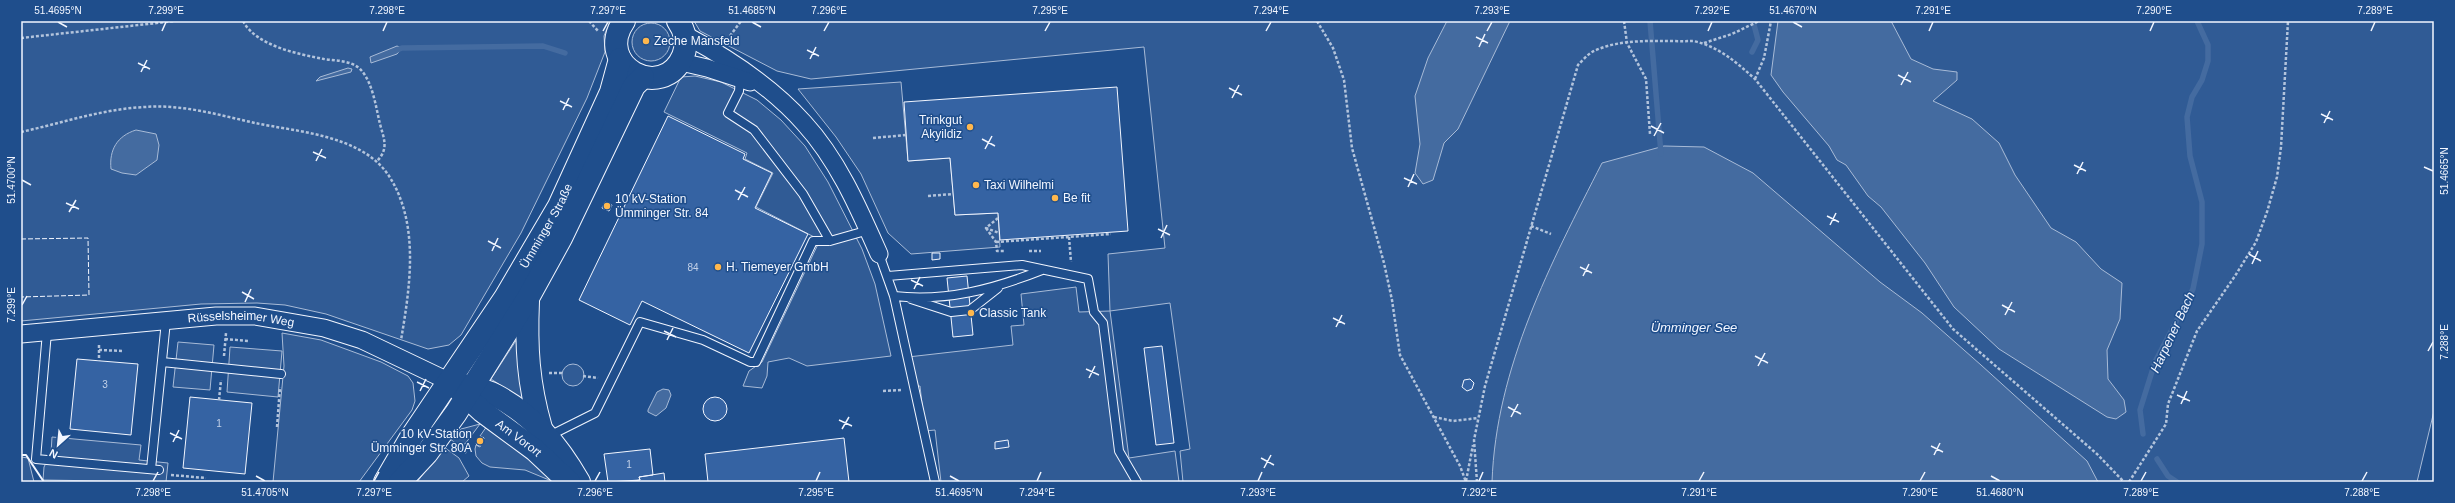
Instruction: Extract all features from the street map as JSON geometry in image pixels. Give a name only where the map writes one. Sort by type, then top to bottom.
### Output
[{"type":"main road","name":"Ümminger Straße","points":[[385,482],[410,439],[450,382],[505,298],[558,206],[611,92],[620,59],[616,40],[624,21]]},
{"type":"main road","points":[[620,59],[626,67],[643,77],[659,77],[667,75],[681,62],[685,52],[681,28]]},
{"type":"main road","name":"Ümminger Straße","points":[[400,482],[427,453],[469,393],[528,298],[561,238],[634,86],[643,77]]},
{"type":"main road","name":"Am Vorort","points":[[528,298],[526,356],[529,382],[542,438],[569,482]]},
{"type":"main road","points":[[450,382],[469,393]]},
{"type":"main road","name":"Am Vorort","points":[[469,393],[542,438],[566,459],[579,482]]},
{"type":"street","points":[[681,28],[723,55],[741,74],[762,86],[795,113],[818,140],[844,181],[869,230],[879,254]]},
{"type":"street","points":[[681,62],[741,74]]},
{"type":"street","name":"Rüsselsheimer Weg","points":[[21,334],[227,316],[263,317],[324,328],[362,340],[450,382]]},
{"type":"lane","points":[[741,74],[739,91],[728,113],[754,130],[803,194],[830,241]]},
{"type":"lane","points":[[542,438],[594,413],[640,322],[703,340],[750,362],[756,362],[813,241],[830,241],[869,230]]},
{"type":"lane","points":[[879,254],[894,296],[935,482]]},
{"type":"lane","points":[[888,276],[1022,265],[1088,279],[1094,312],[1103,323],[1119,451],[1137,482]]},
{"type":"lane","points":[[894,296],[949,296],[1000,286],[1042,270]]},
{"type":"lane","points":[[906,297],[951,312],[970,310],[1000,286]]},
{"type":"lane","points":[[47,332],[36,459],[155,470],[166,321]]},
{"type":"lane","points":[[162,362],[281,374]]},
{"type":"path","points":[[21,38],[175,21]]},
{"type":"path","points":[[243,21],[246,27],[266,41],[284,49],[304,55],[352,63],[361,70],[366,77],[376,105],[384,142],[383,154],[377,161]]},
{"type":"path","points":[[725,44],[741,21]]},
{"type":"path","points":[[1317,21],[1333,48],[1344,80],[1352,148],[1384,263],[1392,300],[1400,355],[1460,466],[1466,482]]},
{"type":"path","points":[[1624,21],[1627,43],[1646,80],[1650,134]]},
{"type":"path","points":[[1466,482],[1478,418],[1531,226],[1578,65],[1590,53],[1627,43],[1703,43],[1732,34],[1759,21]]},
{"type":"path","points":[[1755,79],[1764,58],[1772,21]]},
{"type":"path","points":[[2129,482],[2166,424],[2168,404],[2197,331],[2256,242],[2267,212],[2277,177],[2281,146],[2288,21]]},
{"type":"path","points":[[1703,43],[1730,57],[1755,79],[1953,329],[2097,454],[2124,482]]},
{"type":"path","points":[[21,132],[121,108],[164,106],[213,113],[330,138],[365,153],[377,161],[389,176],[399,196],[409,233],[408,290],[398,356]]},
{"type":"path","points":[[873,138],[906,135]]},
{"type":"path","points":[[928,196],[953,194]]},
{"type":"path","points":[[986,228],[998,218]]},
{"type":"path","points":[[1531,226],[1551,234]]},
{"type":"path","points":[[986,228],[999,233]]},
{"type":"path","points":[[986,228],[996,242],[997,251],[1011,251]]},
{"type":"path","points":[[996,242],[1111,234]]},
{"type":"path","points":[[1069,237],[1072,276]]},
{"type":"path","points":[[1026,251],[1040,251]]},
{"type":"path","points":[[219,400],[227,316]]},
{"type":"path","points":[[225,339],[248,341]]},
{"type":"path","points":[[99,350],[124,352]]},
{"type":"path","points":[[277,427],[281,374]]},
{"type":"path","points":[[1434,416],[1454,421],[1478,418]]},
{"type":"path","points":[[1474,440],[1476,482]]},
{"type":"path","points":[[155,470],[167,475],[206,478],[204,482]]},
{"type":"shaded area","points":[[21,21],[610,21],[604,36],[605,52],[587,98],[521,233],[461,335],[449,345],[428,349],[326,314],[285,305],[257,303],[201,304],[21,321]]},
{"type":"shaded area","points":[[694,21],[2434,21],[2434,411],[2417,482],[1183,482],[1180,451],[1190,449],[1170,303],[1110,311],[1108,254],[1165,248],[1144,47],[811,79],[777,71],[700,31]]},
{"type":"shaded area","points":[[647,23],[655,23],[665,28],[669,35],[669,49],[665,56],[655,61],[647,61],[637,56],[635,53],[632,46],[632,38],[637,28],[640,26]]},
{"type":"shaded area","points":[[695,76],[721,82],[757,100],[781,120],[805,146],[828,182],[862,249],[875,284],[891,356],[807,366],[789,358],[768,362],[767,376],[762,388],[743,386],[749,371],[762,362],[820,240],[756,207],[773,173],[745,159],[747,153],[664,112],[681,77]]},
{"type":"shaded area","points":[[901,82],[908,161],[950,158],[955,215],[998,213],[1000,247],[911,254],[888,233],[861,174],[836,137],[798,89]]},
{"type":"shaded area","points":[[1076,287],[1079,312],[1110,311],[1129,458],[1175,451],[1179,482],[941,482],[935,430],[925,431],[920,386],[911,387],[908,357],[1013,345],[1011,326],[1024,325],[1021,294]]},
{"type":"shaded area","points":[[282,333],[321,340],[381,362],[408,376],[413,383],[415,401],[412,410],[359,482],[273,482],[284,366]]},
{"type":"shaded area","points":[[517,339],[526,402],[491,379]]},
{"type":"shaded area","points":[[178,342],[214,345],[210,390],[173,387]]},
{"type":"shaded area","points":[[230,347],[282,351],[278,397],[227,392]]},
{"type":"shaded area","points":[[573,364],[577,365],[583,371],[583,379],[577,385],[573,386],[569,385],[563,379],[562,375],[563,371],[569,365]]},
{"type":"shaded area","points":[[480,424],[465,444],[457,444],[450,439],[461,429]]},
{"type":"shaded area","points":[[487,426],[517,444],[554,482],[525,470],[490,467],[482,463],[476,456],[475,449],[476,445],[480,447],[484,438],[480,436]]},
{"type":"shaded area","points":[[52,437],[141,445],[139,460],[168,463],[166,482],[43,480],[44,467],[51,453]]},
{"type":"shaded area","points":[[444,447],[459,458],[469,476],[462,482],[417,482]]},
{"type":"shaded area","points":[[21,457],[28,458],[34,482],[21,482]]},
{"type":"water","points":[[1447,21],[1510,21],[1458,129],[1444,143],[1433,180],[1423,184],[1415,173],[1420,144],[1415,96],[1428,58]]},
{"type":"water","points":[[1778,21],[1891,21],[1911,59],[1933,69],[1957,72],[1957,80],[1933,101],[1972,119],[1999,143],[2015,175],[2051,228],[2076,242],[2101,269],[2122,283],[2120,319],[2107,350],[2108,379],[2124,400],[2126,412],[2116,419],[2107,417],[1999,349],[1954,307],[1925,263],[1881,207],[1868,196],[1846,165],[1837,160],[1829,146],[1783,92],[1771,75]]},
{"type":"water","points":[[397,46],[402,48],[397,54],[371,63],[370,57]]},
{"type":"water","points":[[348,68],[352,69],[351,72],[316,81],[320,77]]},
{"type":"water","points":[[136,130],[156,134],[159,145],[157,160],[136,175],[122,173],[111,169],[111,156],[119,140]]},
{"type":"water","name":"Ümminger See","points":[[1664,146],[1704,147],[1753,173],[1880,282],[1922,313],[1981,365],[2087,461],[2098,482],[1492,482],[1496,439],[1504,398],[1515,357],[1529,317],[1546,278],[1602,163]]},
{"type":"water","points":[[663,389],[669,390],[671,395],[666,408],[656,416],[648,412],[648,410],[657,392]]},
{"type":"building","points":[[1117,87],[1128,231],[1000,240],[998,213],[955,215],[950,158],[908,161],[904,102]]},
{"type":"building","points":[[668,116],[745,154],[743,159],[772,173],[755,208],[808,234],[749,353],[642,301],[630,325],[579,300]]},
{"type":"building","name":"10 kV-Station Ümminger Str. 84","points":[[605,202],[612,205],[609,211],[602,208]]},
{"type":"building","points":[[932,253],[940,253],[940,259],[932,260]]},
{"type":"building","points":[[967,276],[973,335],[953,337],[947,278]]},
{"type":"building","points":[[1162,346],[1174,443],[1156,445],[1144,348]]},
{"type":"building","points":[[77,359],[138,364],[131,435],[70,429]]},
{"type":"building","points":[[1470,379],[1474,383],[1472,389],[1467,391],[1462,387],[1464,380]]},
{"type":"building","points":[[190,397],[252,403],[245,474],[183,468]]},
{"type":"building","points":[[715,397],[720,398],[726,404],[726,414],[720,420],[715,421],[710,420],[704,414],[703,409],[704,404],[710,398]]},
{"type":"building","name":"10 kV-Station Ümminger Str. 80A","points":[[481,437],[484,438],[479,446],[476,444]]},
{"type":"building","points":[[844,438],[849,482],[708,482],[705,454]]},
{"type":"building","points":[[1008,440],[1009,447],[995,449],[995,442]]},
{"type":"building","points":[[650,449],[653,475],[639,477],[640,480],[608,482],[604,454]]},
{"type":"building","points":[[664,473],[665,482],[628,482],[640,480],[639,477]]},
{"type":"waterway","name":"Harpener Bach","points":[[1650,21],[1661,154]]},
{"type":"waterway","points":[[1752,52],[1758,40],[1753,21]]},
{"type":"waterway","name":"Harpener Bach","points":[[2143,434],[2140,410],[2155,362],[2193,289],[2202,244],[2202,202],[2190,156],[2187,117],[2192,97],[2202,80],[2208,61],[2208,45],[2197,21]]},
{"type":"waterway","points":[[397,50],[402,48],[543,46],[565,53]]},
{"type":"waterway","name":"Harpener Bach","points":[[2157,459],[2168,476],[2177,482]]},
{"type":"fence","points":[[21,239],[88,238],[89,295],[21,297]]},
{"type":"wall","points":[[21,455],[26,455],[44,482]]},
{"type":"place","name":"Zeche Mansfeld","points":[[646,41]]},
{"type":"place","name":"Trinkgut Akyildiz","points":[[970,127]]},
{"type":"place","name":"Taxi Wilhelmi","points":[[976,185]]},
{"type":"place","name":"Be fit","points":[[1055,198]]},
{"type":"place","name":"10 kV-Station Ümminger Str. 84","points":[[607,206]]},
{"type":"place","name":"H. Tiemeyer GmbH","points":[[718,267]]},
{"type":"place","name":"Classic Tank","points":[[971,313]]},
{"type":"place","name":"10 kV-Station Ümminger Str. 80A","points":[[480,441]]}]
